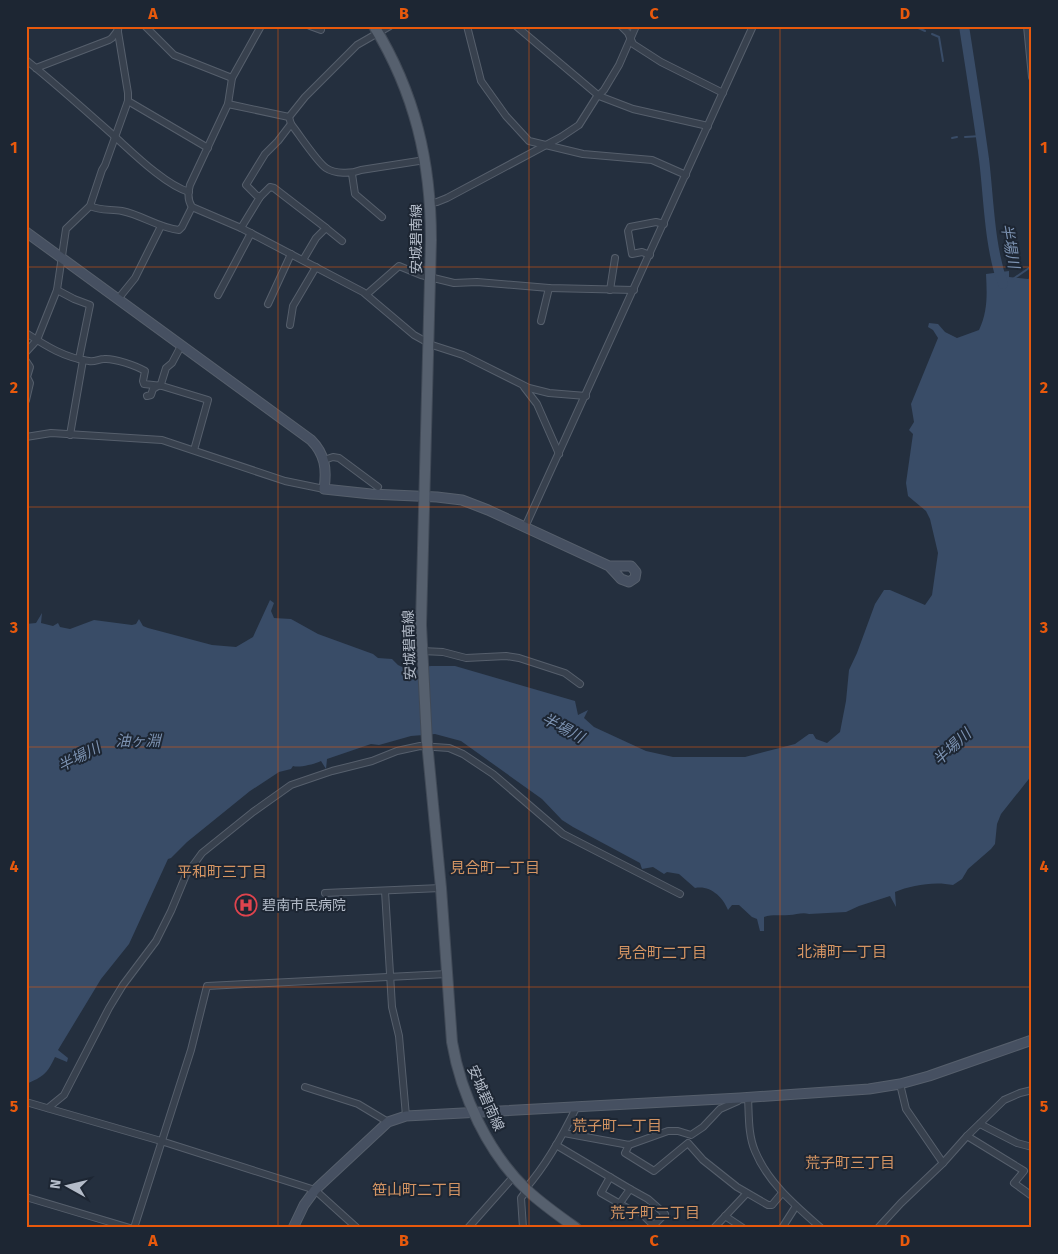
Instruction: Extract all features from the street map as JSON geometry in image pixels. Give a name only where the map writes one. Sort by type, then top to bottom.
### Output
[{"type":"main road","name":"安城碧南線","points":[[376,30],[397,68],[411,102],[421,136],[430,203],[422,651],[455,1062],[474,1112],[494,1148],[514,1176],[526,1189],[576,1228]]},
{"type":"street","points":[[145,26],[174,54],[232,78]]},
{"type":"street","points":[[261,26],[232,78],[228,104],[190,185],[189,192],[192,207],[241,228],[367,294],[410,332],[428,342],[463,355],[522,385],[543,392],[586,396]]},
{"type":"street","points":[[310,26],[321,30]]},
{"type":"street","points":[[260,197],[246,185],[265,154],[278,142],[305,97],[357,45],[376,30],[390,26]]},
{"type":"street","points":[[467,26],[480,76],[485,86],[528,142],[583,154],[652,160],[686,175]]},
{"type":"street","points":[[516,26],[599,96],[633,109],[708,126]]},
{"type":"street","points":[[620,26],[628,33],[633,44],[661,62],[723,93]]},
{"type":"street","points":[[430,203],[447,198],[579,125],[619,65],[636,26]]},
{"type":"street","points":[[526,527],[752,26]]},
{"type":"street","points":[[1027,26],[1032,77]]},
{"type":"street","points":[[36,68],[109,40],[117,28]]},
{"type":"street","points":[[26,352],[37,340],[57,290],[66,229],[90,206],[128,101],[117,28]]},
{"type":"street","points":[[26,61],[146,165],[178,188],[189,192]]},
{"type":"street","points":[[128,101],[208,148]]},
{"type":"street","points":[[228,104],[253,108],[290,121],[325,167],[330,170],[352,174],[361,170],[425,160]]},
{"type":"street","points":[[352,174],[355,194],[382,217]]},
{"type":"street","points":[[241,228],[260,197],[270,187],[274,188],[342,240]]},
{"type":"street","points":[[90,206],[103,210],[125,212],[176,230],[181,229],[192,207]]},
{"type":"street","points":[[650,255],[642,252],[632,254],[628,231],[630,227],[656,222],[664,224]]},
{"type":"street","points":[[118,299],[135,278],[161,226]]},
{"type":"street","points":[[302,260],[316,238],[326,228]]},
{"type":"street","points":[[26,232],[311,440],[319,449],[324,460],[326,474],[324,489]]},
{"type":"street","points":[[218,295],[251,233]]},
{"type":"street","points":[[268,304],[291,254]]},
{"type":"street","points":[[610,290],[615,258]]},
{"type":"street","points":[[367,294],[399,266],[421,275],[454,283],[477,282],[549,288],[634,290]]},
{"type":"street","points":[[290,325],[292,306],[316,267]]},
{"type":"street","points":[[541,321],[549,288]]},
{"type":"street","points":[[57,290],[90,305],[70,435]]},
{"type":"street","points":[[26,333],[68,357],[96,361],[105,358],[140,368],[145,371],[144,384],[162,386],[208,400],[194,450]]},
{"type":"street","points":[[147,396],[151,395],[153,389],[161,384],[168,365],[172,362],[181,346]]},
{"type":"street","points":[[26,361],[30,367],[27,377],[30,383],[26,400]]},
{"type":"street","points":[[522,385],[537,404],[559,454]]},
{"type":"street","points":[[26,437],[51,433],[162,440],[278,480],[324,489],[371,494],[450,498],[468,502],[609,566]]},
{"type":"street","points":[[324,460],[332,457],[339,458],[378,486]]},
{"type":"street","points":[[422,651],[443,652],[466,658],[494,656],[519,658],[564,673],[580,684]]},
{"type":"street","points":[[48,1108],[64,1095],[109,1008],[123,985],[156,941],[186,875],[202,853],[253,812],[291,785],[332,771],[372,761],[397,751],[428,744],[449,748],[463,754],[493,774],[564,834],[680,894]]},
{"type":"street","points":[[325,893],[441,888]]},
{"type":"street","points":[[386,891],[392,1007],[399,1036],[406,1116]]},
{"type":"street","points":[[134,1228],[191,1050],[207,986],[447,974]]},
{"type":"street","points":[[293,1228],[304,1205],[315,1190],[388,1122],[406,1116],[744,1098],[869,1089],[900,1084],[929,1076],[1032,1040]]},
{"type":"street","points":[[900,1084],[906,1109],[943,1163]]},
{"type":"street","points":[[305,1087],[358,1104],[388,1122]]},
{"type":"street","points":[[878,1228],[943,1163],[966,1136],[1004,1100],[1032,1090]]},
{"type":"street","points":[[564,1133],[629,1145],[668,1131],[678,1131],[691,1135],[720,1109],[744,1098]]},
{"type":"street","points":[[744,1098],[755,1152],[782,1193],[821,1228]]},
{"type":"street","points":[[26,1102],[161,1141],[315,1190],[357,1228]]},
{"type":"street","points":[[523,1228],[521,1198],[564,1133],[577,1106]]},
{"type":"street","points":[[980,1124],[1017,1143],[1032,1147]]},
{"type":"street","points":[[966,1136],[1024,1171],[1014,1183],[1032,1196]]},
{"type":"street","points":[[629,1145],[625,1153],[654,1171],[686,1144],[690,1143],[703,1160],[746,1194],[770,1205],[782,1193]]},
{"type":"street","points":[[556,1145],[648,1199],[665,1214],[656,1223],[652,1224],[639,1211],[629,1209],[601,1193],[610,1177]]},
{"type":"street","points":[[468,1228],[514,1176]]},
{"type":"street","points":[[620,1203],[630,1189]]},
{"type":"street","points":[[714,1228],[746,1194]]},
{"type":"street","points":[[26,1197],[130,1228]]},
{"type":"street","points":[[782,1228],[796,1206]]},
{"type":"street","points":[[725,1216],[743,1228]]},
{"type":"street","points":[[345,1228],[350,1222]]},
{"type":"water","name":"油ヶ淵","points":[[1009,271],[1009,277],[1028,279],[1032,277],[1032,775],[1001,814],[997,824],[995,844],[968,869],[962,879],[953,885],[939,883],[923,884],[895,892],[896,907],[890,896],[846,912],[767,916],[764,917],[764,931],[760,931],[757,919],[739,905],[732,905],[728,910],[723,901],[711,890],[695,888],[679,874],[667,872],[664,874],[653,867],[642,869],[640,863],[573,827],[562,820],[542,799],[461,741],[435,734],[411,736],[379,745],[371,744],[327,759],[326,769],[321,761],[293,766],[291,769],[279,772],[250,791],[168,859],[129,944],[101,979],[58,1050],[68,1058],[67,1062],[55,1057],[44,1074],[26,1084],[26,624],[36,623],[42,613],[41,623],[53,626],[58,623],[60,627],[70,629],[94,620],[132,625],[136,624],[139,619],[143,626],[148,628],[212,645],[236,647],[253,637],[270,600],[274,603],[271,611],[274,618],[291,619],[318,634],[373,654],[378,658],[392,659],[406,669],[455,666],[575,701],[578,715],[588,710],[584,718],[594,727],[646,751],[673,757],[745,757],[795,744],[809,734],[813,734],[816,739],[827,743],[840,732],[849,670],[875,604],[884,590],[890,590],[925,605],[932,595],[938,553],[930,519],[926,511],[908,496],[906,483],[913,434],[909,430],[914,422],[911,404],[938,338],[933,330],[928,327],[929,323],[938,324],[945,332],[957,338],[979,330],[987,295],[986,274]]},
{"type":"waterway","points":[[914,26],[925,31]]},
{"type":"waterway","name":"半場川","points":[[964,26],[984,159],[992,238],[1003,284]]},
{"type":"waterway","points":[[932,34],[939,37],[943,61]]},
{"type":"waterway","points":[[965,137],[981,136]]},
{"type":"waterway","points":[[952,138],[957,137]]},
{"type":"waterway","points":[[1013,279],[1032,266]]},
{"type":"place","name":"碧南市民病院","points":[[246,905]]},
{"type":"district","name":"見合町一丁目","points":[[495,868]]},
{"type":"district","name":"平和町三丁目","points":[[222,872]]},
{"type":"district","name":"北浦町一丁目","points":[[842,952]]},
{"type":"district","name":"見合町二丁目","points":[[662,953]]},
{"type":"district","name":"荒子町一丁目","points":[[617,1126]]},
{"type":"district","name":"荒子町三丁目","points":[[850,1163]]},
{"type":"district","name":"笹山町二丁目","points":[[417,1190]]},
{"type":"district","name":"荒子町二丁目","points":[[655,1213]]}]
